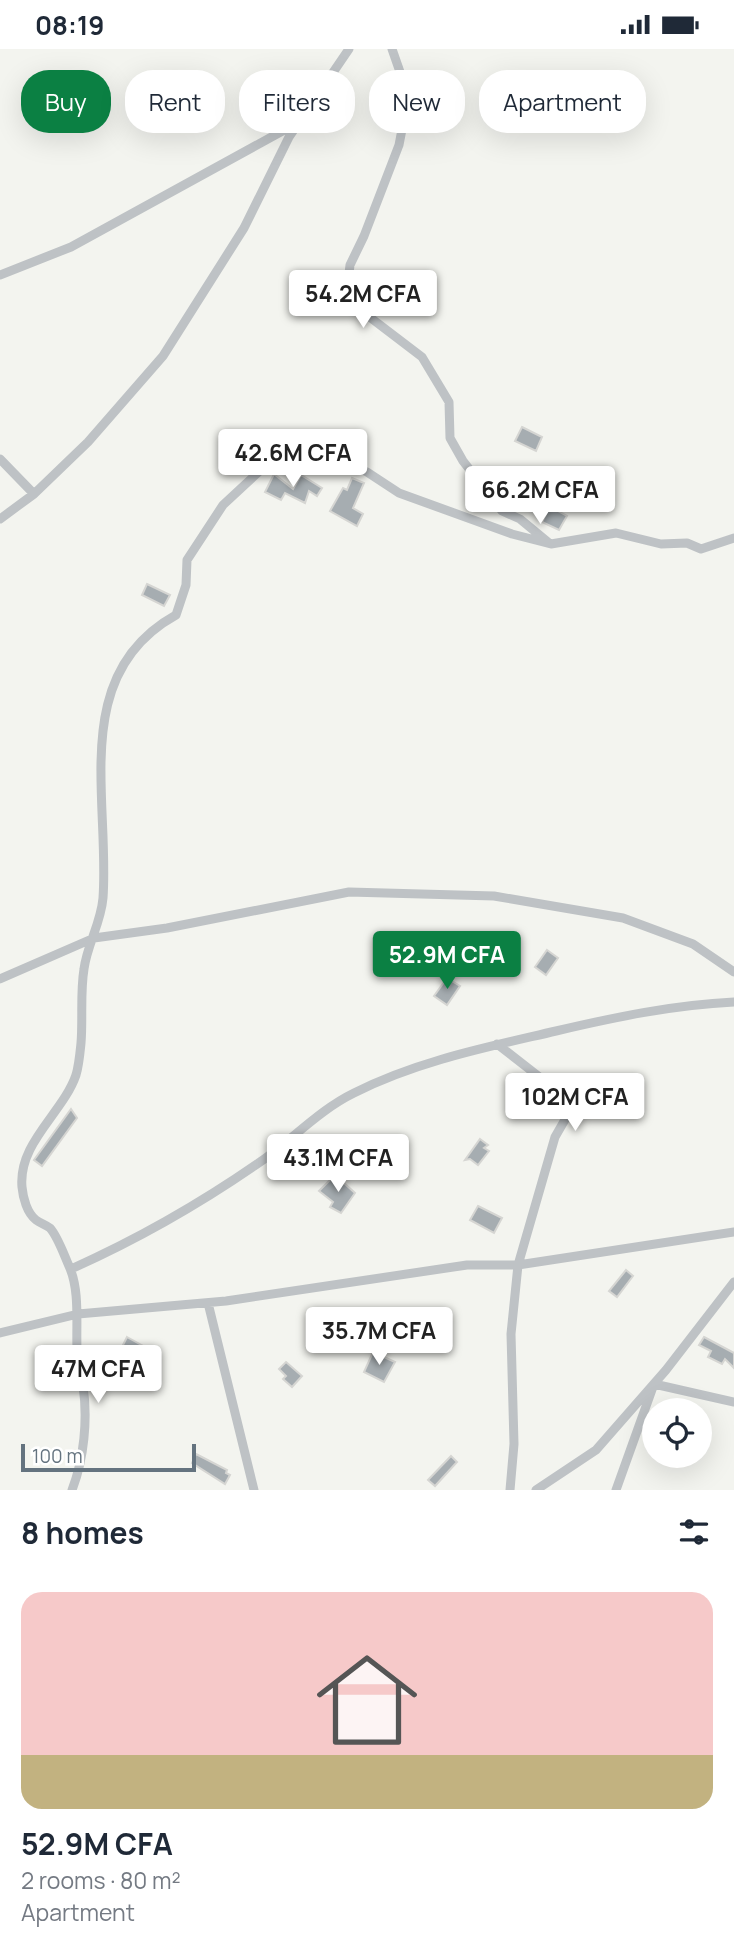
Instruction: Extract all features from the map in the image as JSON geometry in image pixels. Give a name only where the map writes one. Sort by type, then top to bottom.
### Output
[{"type":"street","points":[[335,70],[349,49]]},
{"type":"street","points":[[392,49],[407,92],[401,135],[369,224],[350,265],[348,282],[354,299],[363,312],[422,357],[449,402],[450,438],[463,461],[502,510],[520,519],[551,544]]},
{"type":"street","points":[[0,275],[71,247],[278,133]]},
{"type":"street","points":[[0,519],[34,494],[88,442],[138,387],[184,326],[244,228],[293,133]]},
{"type":"street","points":[[72,1490],[78,1474],[83,1440],[84,1388],[77,1353],[78,1314],[71,1269],[50,1228],[33,1218],[27,1209],[22,1173],[26,1157],[76,1075],[81,1045],[84,968],[103,903],[106,856],[99,761],[105,713],[113,682],[121,665],[155,626],[176,615],[186,585],[187,560],[211,520],[247,480],[265,466],[306,457],[336,457],[360,468],[399,493],[512,534],[551,544],[616,533],[661,544],[687,543],[701,549],[734,538]]},
{"type":"street","points":[[0,459],[34,494]]},
{"type":"street","points":[[0,979],[94,938],[167,928],[349,892],[494,896],[623,918],[693,944],[734,972]]},
{"type":"street","points":[[71,1269],[105,1254],[239,1176],[352,1094],[395,1075],[497,1044],[623,1015],[685,1005],[734,1002]]},
{"type":"street","points":[[497,1044],[574,1104],[555,1137],[518,1265],[511,1334],[514,1444],[510,1490]]},
{"type":"street","points":[[0,1333],[78,1314],[208,1303],[467,1265],[518,1265],[734,1232]]},
{"type":"street","points":[[536,1490],[596,1450],[654,1384],[734,1282]]},
{"type":"street","points":[[208,1303],[254,1490]]},
{"type":"street","points":[[654,1384],[734,1402]]},
{"type":"street","points":[[616,1490],[654,1384]]},
{"type":"building","points":[[522,427],[542,437],[536,451],[515,441]]},
{"type":"building","points":[[274,474],[293,489],[301,475],[322,488],[317,496],[309,491],[305,503],[285,493],[281,500],[265,492]]},
{"type":"building","points":[[352,478],[364,483],[353,508],[363,514],[357,526],[330,511],[343,488],[347,490]]},
{"type":"building","points":[[553,500],[562,505],[558,511],[567,516],[559,530],[542,522]]},
{"type":"building","points":[[147,584],[170,595],[164,606],[142,595]]},
{"type":"building","points":[[547,950],[558,958],[546,975],[535,967]]},
{"type":"building","points":[[447,978],[460,986],[447,1005],[434,996]]},
{"type":"building","points":[[71,1109],[77,1118],[42,1166],[34,1160]]},
{"type":"building","points":[[480,1139],[488,1145],[484,1148],[489,1151],[478,1165],[470,1159],[465,1160]]},
{"type":"building","points":[[335,1175],[355,1193],[341,1213],[330,1207],[333,1202],[319,1191]]},
{"type":"building","points":[[478,1206],[502,1218],[494,1233],[470,1220]]},
{"type":"building","points":[[626,1270],[633,1276],[617,1297],[609,1291]]},
{"type":"building","points":[[127,1337],[143,1346],[136,1360],[120,1351]]},
{"type":"building","points":[[704,1337],[734,1353],[734,1368],[725,1359],[722,1364],[708,1357],[711,1351],[699,1345]]},
{"type":"building","points":[[373,1352],[395,1362],[384,1382],[364,1372]]},
{"type":"building","points":[[286,1362],[302,1376],[292,1387],[283,1379],[286,1376],[279,1369]]},
{"type":"building","points":[[196,1454],[227,1470],[226,1473],[230,1475],[225,1484],[192,1463]]},
{"type":"building","points":[[451,1456],[457,1462],[435,1486],[428,1480]]}]
